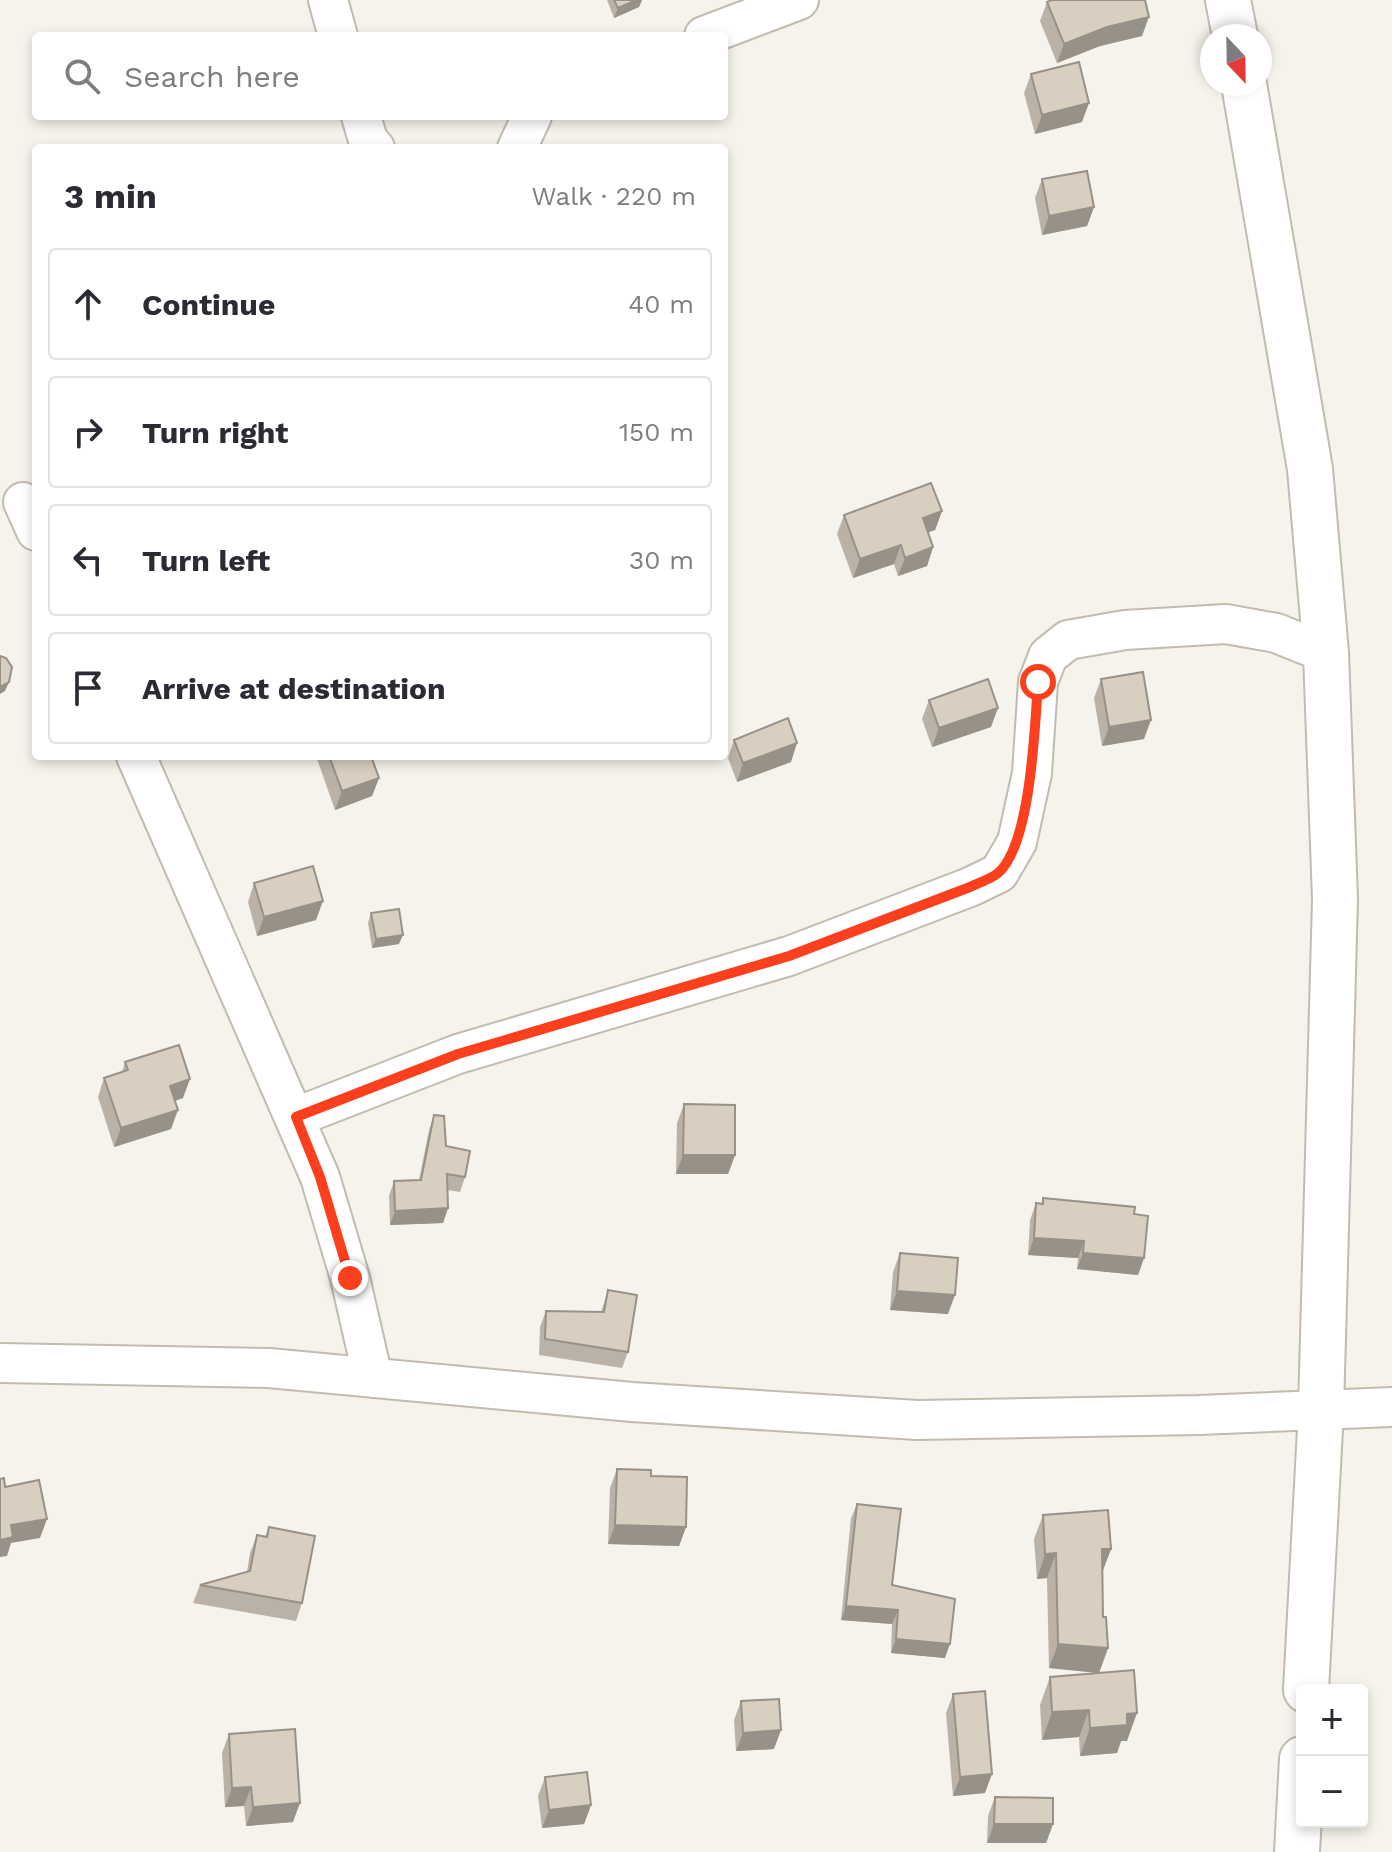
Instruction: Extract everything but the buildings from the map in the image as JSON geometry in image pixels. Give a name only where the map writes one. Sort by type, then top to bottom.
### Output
[{"type":"street","points":[[328,0],[337,32]]},
{"type":"street","points":[[715,32],[799,0]]},
{"type":"street","points":[[1228,0],[1233,24]]},
{"type":"street","points":[[1246,96],[1310,469],[1326,653],[1335,899],[1321,1410],[1306,1684]]},
{"type":"street","points":[[362,120],[372,144]]},
{"type":"street","points":[[519,144],[530,120]]},
{"type":"street","points":[[296,1117],[458,1054],[789,956],[999,873],[1017,842],[1032,773],[1038,682],[1048,656],[1068,640],[1125,630],[1226,624],[1276,633],[1326,653]]},
{"type":"street","points":[[138,760],[320,1177],[350,1278],[373,1378]]},
{"type":"street","points":[[0,1363],[269,1368],[632,1402],[917,1420],[1199,1415],[1392,1407]]},
{"type":"street","points":[[1297,1852],[1298,1828]]},
{"type":"route","points":[[350,1278],[320,1177],[296,1117],[458,1054],[789,956],[999,873],[1017,842],[1032,773],[1038,682]]}]
